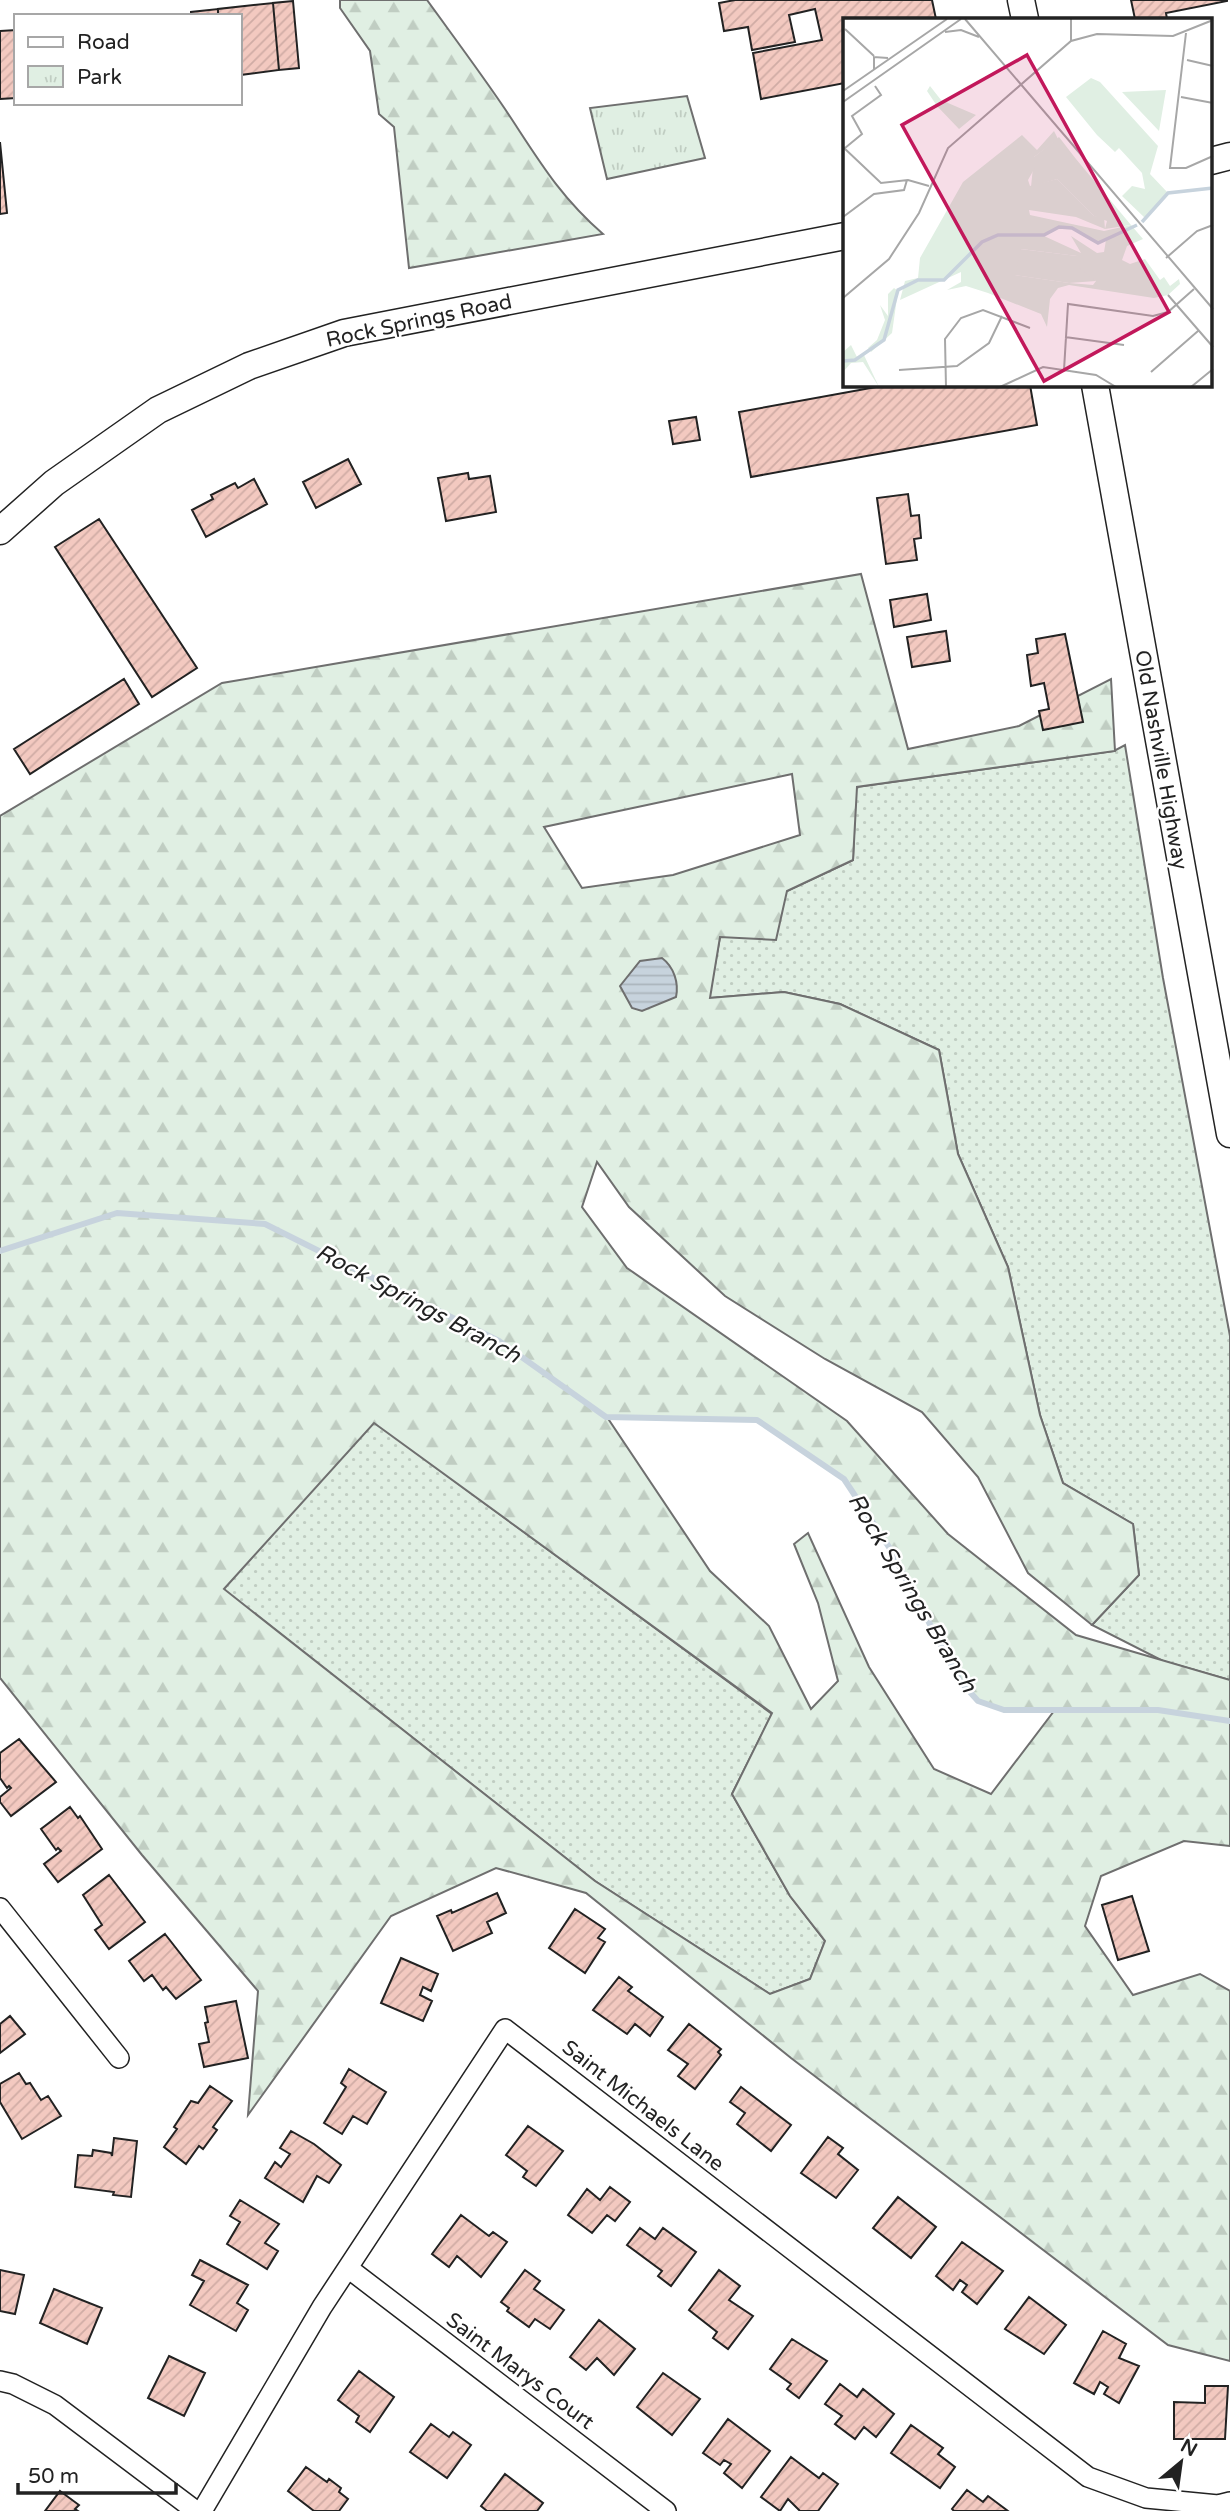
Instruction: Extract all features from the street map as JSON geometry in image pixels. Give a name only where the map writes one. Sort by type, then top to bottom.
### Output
[{"type":"street","points":[[1021,0],[1025,18]]},
{"type":"street","points":[[1212,160],[1230,156]]},
{"type":"street","name":"Rock Springs Road","points":[[0,531],[54,484],[158,410],[261,362],[344,333],[843,236]]},
{"type":"street","name":"Old Nashville Highway","points":[[1095,387],[1230,1134]]},
{"type":"street","points":[[0,1908],[119,2058]]},
{"type":"street","name":"Saint Michaels Lane","points":[[202,2511],[348,2268],[505,2029],[1088,2477],[1146,2498],[1218,2505],[1230,2502]]},
{"type":"street","name":"Saint Marys Court","points":[[348,2268],[666,2511]]},
{"type":"street","points":[[0,2381],[13,2384],[55,2405],[196,2511]]},
{"type":"green space","points":[[340,0],[427,0],[496,95],[549,175],[573,205],[603,234],[409,268],[394,127],[379,114],[370,51],[340,8]]},
{"type":"green space","points":[[687,96],[705,158],[607,179],[590,108]]},
{"type":"green space","points":[[861,574],[908,749],[1019,726],[1111,679],[1115,751],[857,787],[853,860],[787,891],[776,940],[720,937],[710,998],[784,992],[840,1004],[939,1050],[958,1154],[1008,1267],[1040,1415],[1063,1483],[1133,1524],[1139,1575],[1092,1625],[1028,1573],[978,1477],[922,1412],[825,1359],[725,1296],[629,1207],[597,1162],[582,1207],[627,1268],[847,1421],[948,1534],[1076,1635],[1230,1680],[1230,1846],[1184,1841],[1101,1876],[1085,1926],[1133,1995],[1200,1974],[1230,1991],[1230,2361],[1168,2345],[791,2058],[586,1893],[496,1868],[391,1916],[248,2115],[258,1991],[142,1855],[0,1678],[0,816],[222,683]],"holes":[[[792,774],[800,835],[673,875],[582,888],[544,827]],[[607,1417],[757,1421],[844,1479],[889,1547],[960,1681],[978,1701],[1004,1710],[1054,1711],[991,1794],[934,1769],[869,1667],[808,1533],[794,1544],[818,1603],[838,1681],[811,1709],[769,1626],[710,1571]],[[374,1423],[772,1713],[732,1794],[790,1896],[825,1941],[810,1979],[770,1994],[595,1881],[224,1589]]]},
{"type":"green space","points":[[1125,745],[1163,978],[1230,1336],[1230,1680],[1163,1661],[1092,1625],[1139,1575],[1133,1524],[1063,1483],[1040,1415],[1008,1267],[958,1154],[939,1050],[840,1004],[784,992],[709,998],[720,937],[787,891],[853,860],[856,787],[1114,751]]},
{"type":"green space","points":[[374,1422],[772,1714],[732,1794],[790,1896],[825,1941],[810,1979],[770,1994],[595,1881],[223,1589]]},
{"type":"shaded area","points":[[662,958],[675,976],[676,997],[642,1011],[632,1008],[620,986],[640,961]]},
{"type":"building","points":[[735,0],[932,0],[936,18],[843,18],[843,83],[761,99],[753,53],[822,40],[815,9],[789,15],[795,42],[752,50],[748,27],[724,31],[719,3]]},
{"type":"building","points":[[1131,0],[1227,0],[1166,13],[1167,18],[1135,18]]},
{"type":"building","points":[[293,1],[299,68],[279,70],[273,3]]},
{"type":"building","points":[[273,3],[279,70],[242,75],[242,14],[218,14],[218,9]]},
{"type":"building","points":[[218,9],[218,14],[191,12]]},
{"type":"building","points":[[14,30],[14,98],[0,99],[0,31]]},
{"type":"building","points":[[0,142],[7,213],[0,214]]},
{"type":"building","points":[[876,387],[1030,387],[1037,425],[751,477],[739,412]]},
{"type":"building","points":[[696,417],[700,440],[673,444],[669,421]]},
{"type":"building","points":[[348,459],[361,484],[316,508],[303,482]]},
{"type":"building","points":[[468,473],[469,479],[490,476],[496,512],[446,521],[438,478]]},
{"type":"building","points":[[254,479],[267,504],[206,537],[192,510],[213,499],[211,495],[235,483],[238,488]]},
{"type":"building","points":[[908,494],[911,516],[919,515],[921,538],[914,539],[917,560],[886,564],[877,498]]},
{"type":"building","points":[[99,519],[197,668],[152,697],[55,547]]},
{"type":"building","points":[[927,594],[931,620],[894,627],[890,600]]},
{"type":"building","points":[[946,631],[950,661],[912,667],[907,637]]},
{"type":"building","points":[[1065,634],[1083,722],[1043,730],[1039,711],[1049,709],[1044,683],[1031,686],[1027,655],[1038,653],[1036,639]]},
{"type":"building","points":[[124,679],[139,704],[30,774],[14,749]]},
{"type":"building","points":[[19,1739],[56,1782],[11,1816],[0,1802],[0,1797],[11,1788],[7,1788],[0,1778],[0,1753]]},
{"type":"building","points":[[70,1807],[78,1818],[80,1816],[102,1849],[58,1882],[44,1864],[61,1851],[58,1848],[56,1850],[41,1829]]},
{"type":"building","points":[[109,1875],[145,1922],[109,1949],[95,1930],[102,1925],[83,1895]]},
{"type":"building","points":[[497,1893],[506,1913],[487,1922],[492,1933],[453,1951],[437,1916],[451,1910],[452,1913]]},
{"type":"building","points":[[1132,1896],[1149,1951],[1118,1960],[1102,1905]]},
{"type":"building","points":[[575,1909],[605,1929],[598,1938],[605,1942],[585,1973],[549,1948]]},
{"type":"building","points":[[165,1934],[201,1980],[176,1999],[166,1987],[163,1990],[152,1975],[144,1981],[129,1961]]},
{"type":"building","points":[[401,1958],[438,1974],[431,1991],[423,1987],[420,1995],[432,2001],[423,2021],[381,2003]]},
{"type":"building","points":[[619,1977],[632,1987],[628,1991],[663,2017],[650,2036],[635,2024],[627,2034],[593,2010]]},
{"type":"building","points":[[236,2001],[248,2058],[204,2067],[199,2044],[209,2042],[205,2007]]},
{"type":"building","points":[[10,2016],[25,2034],[0,2053],[0,2024]]},
{"type":"building","points":[[689,2024],[721,2049],[718,2052],[721,2055],[695,2089],[678,2076],[688,2064],[668,2050]]},
{"type":"building","points":[[349,2069],[386,2092],[367,2124],[353,2116],[342,2134],[324,2123],[346,2087],[341,2083]]},
{"type":"building","points":[[19,2073],[26,2084],[30,2083],[41,2100],[48,2096],[61,2116],[22,2139],[0,2102],[0,2084]]},
{"type":"building","points":[[210,2086],[232,2101],[213,2127],[217,2130],[203,2149],[199,2146],[186,2164],[164,2147],[191,2101],[198,2103]]},
{"type":"building","points":[[741,2087],[791,2125],[771,2151],[737,2124],[745,2113],[730,2102]]},
{"type":"building","points":[[528,2126],[563,2151],[536,2186],[523,2177],[527,2171],[506,2155]]},
{"type":"building","points":[[291,2131],[314,2144],[341,2165],[329,2183],[317,2176],[303,2202],[265,2178],[275,2162],[281,2167],[290,2154],[280,2148]]},
{"type":"building","points":[[828,2137],[843,2148],[838,2154],[858,2170],[836,2198],[801,2173]]},
{"type":"building","points":[[114,2138],[137,2141],[131,2197],[75,2187],[78,2155],[92,2156],[93,2150],[111,2153],[112,2156]]},
{"type":"building","points":[[610,2187],[630,2202],[615,2221],[607,2215],[592,2233],[568,2215],[587,2189],[600,2200]]},
{"type":"building","points":[[898,2197],[936,2227],[911,2258],[873,2228]]},
{"type":"building","points":[[240,2200],[279,2224],[265,2243],[278,2251],[267,2269],[227,2244],[240,2222],[230,2216]]},
{"type":"building","points":[[461,2215],[489,2236],[493,2232],[507,2242],[481,2277],[457,2256],[449,2267],[432,2254]]},
{"type":"building","points":[[640,2228],[655,2239],[663,2228],[696,2252],[671,2286],[658,2276],[662,2271],[627,2245]]},
{"type":"building","points":[[962,2242],[1003,2271],[977,2304],[962,2292],[967,2285],[960,2280],[953,2290],[936,2276]]},
{"type":"building","points":[[200,2260],[248,2285],[237,2303],[248,2310],[236,2331],[190,2305],[204,2281],[192,2275]]},
{"type":"building","points":[[0,2270],[24,2275],[15,2314],[0,2311]]},
{"type":"building","points":[[525,2270],[540,2281],[534,2289],[564,2310],[550,2329],[535,2319],[529,2327],[507,2311],[509,2308],[501,2302]]},
{"type":"building","points":[[719,2270],[740,2286],[729,2300],[753,2316],[728,2349],[713,2338],[717,2332],[689,2310]]},
{"type":"building","points":[[54,2289],[102,2308],[87,2344],[40,2323]]},
{"type":"building","points":[[1029,2297],[1066,2325],[1044,2354],[1005,2329]]},
{"type":"building","points":[[599,2320],[635,2349],[614,2375],[597,2358],[586,2370],[570,2357]]},
{"type":"building","points":[[1103,2331],[1126,2344],[1119,2358],[1139,2366],[1119,2403],[1104,2394],[1108,2387],[1100,2382],[1094,2394],[1074,2383]]},
{"type":"building","points":[[792,2339],[827,2361],[799,2398],[787,2389],[791,2384],[770,2369]]},
{"type":"building","points":[[169,2356],[205,2373],[184,2416],[148,2398]]},
{"type":"building","points":[[359,2371],[394,2397],[370,2432],[356,2422],[359,2416],[338,2400]]},
{"type":"building","points":[[663,2373],[700,2399],[672,2435],[637,2407]]},
{"type":"building","points":[[840,2384],[857,2397],[863,2389],[894,2414],[876,2437],[864,2427],[855,2439],[835,2424],[842,2416],[825,2404]]},
{"type":"building","points":[[1205,2386],[1228,2386],[1225,2439],[1174,2439],[1174,2402],[1205,2403]]},
{"type":"building","points":[[728,2419],[770,2451],[742,2488],[724,2473],[731,2464],[724,2460],[720,2465],[703,2453]]},
{"type":"building","points":[[431,2424],[449,2437],[453,2432],[471,2445],[447,2478],[410,2452]]},
{"type":"building","points":[[911,2425],[943,2448],[938,2454],[955,2467],[940,2488],[891,2453]]},
{"type":"building","points":[[791,2457],[819,2478],[823,2473],[838,2484],[818,2511],[800,2511],[788,2499],[780,2511],[761,2497]]},
{"type":"building","points":[[306,2467],[341,2488],[339,2492],[348,2499],[339,2511],[314,2511],[288,2491]]},
{"type":"building","points":[[505,2474],[543,2503],[537,2511],[487,2511],[481,2506]]},
{"type":"building","points":[[967,2490],[983,2502],[988,2496],[1008,2511],[954,2511],[952,2509]]},
{"type":"building","points":[[60,2491],[79,2505],[75,2509],[78,2511],[45,2511]]},
{"type":"waterway","name":"Rock Springs Branch","points":[[0,1251],[117,1213],[265,1224],[499,1341],[606,1417],[757,1420],[844,1479],[889,1547],[960,1681],[978,1701],[1004,1710],[1158,1710],[1230,1721]]}]
